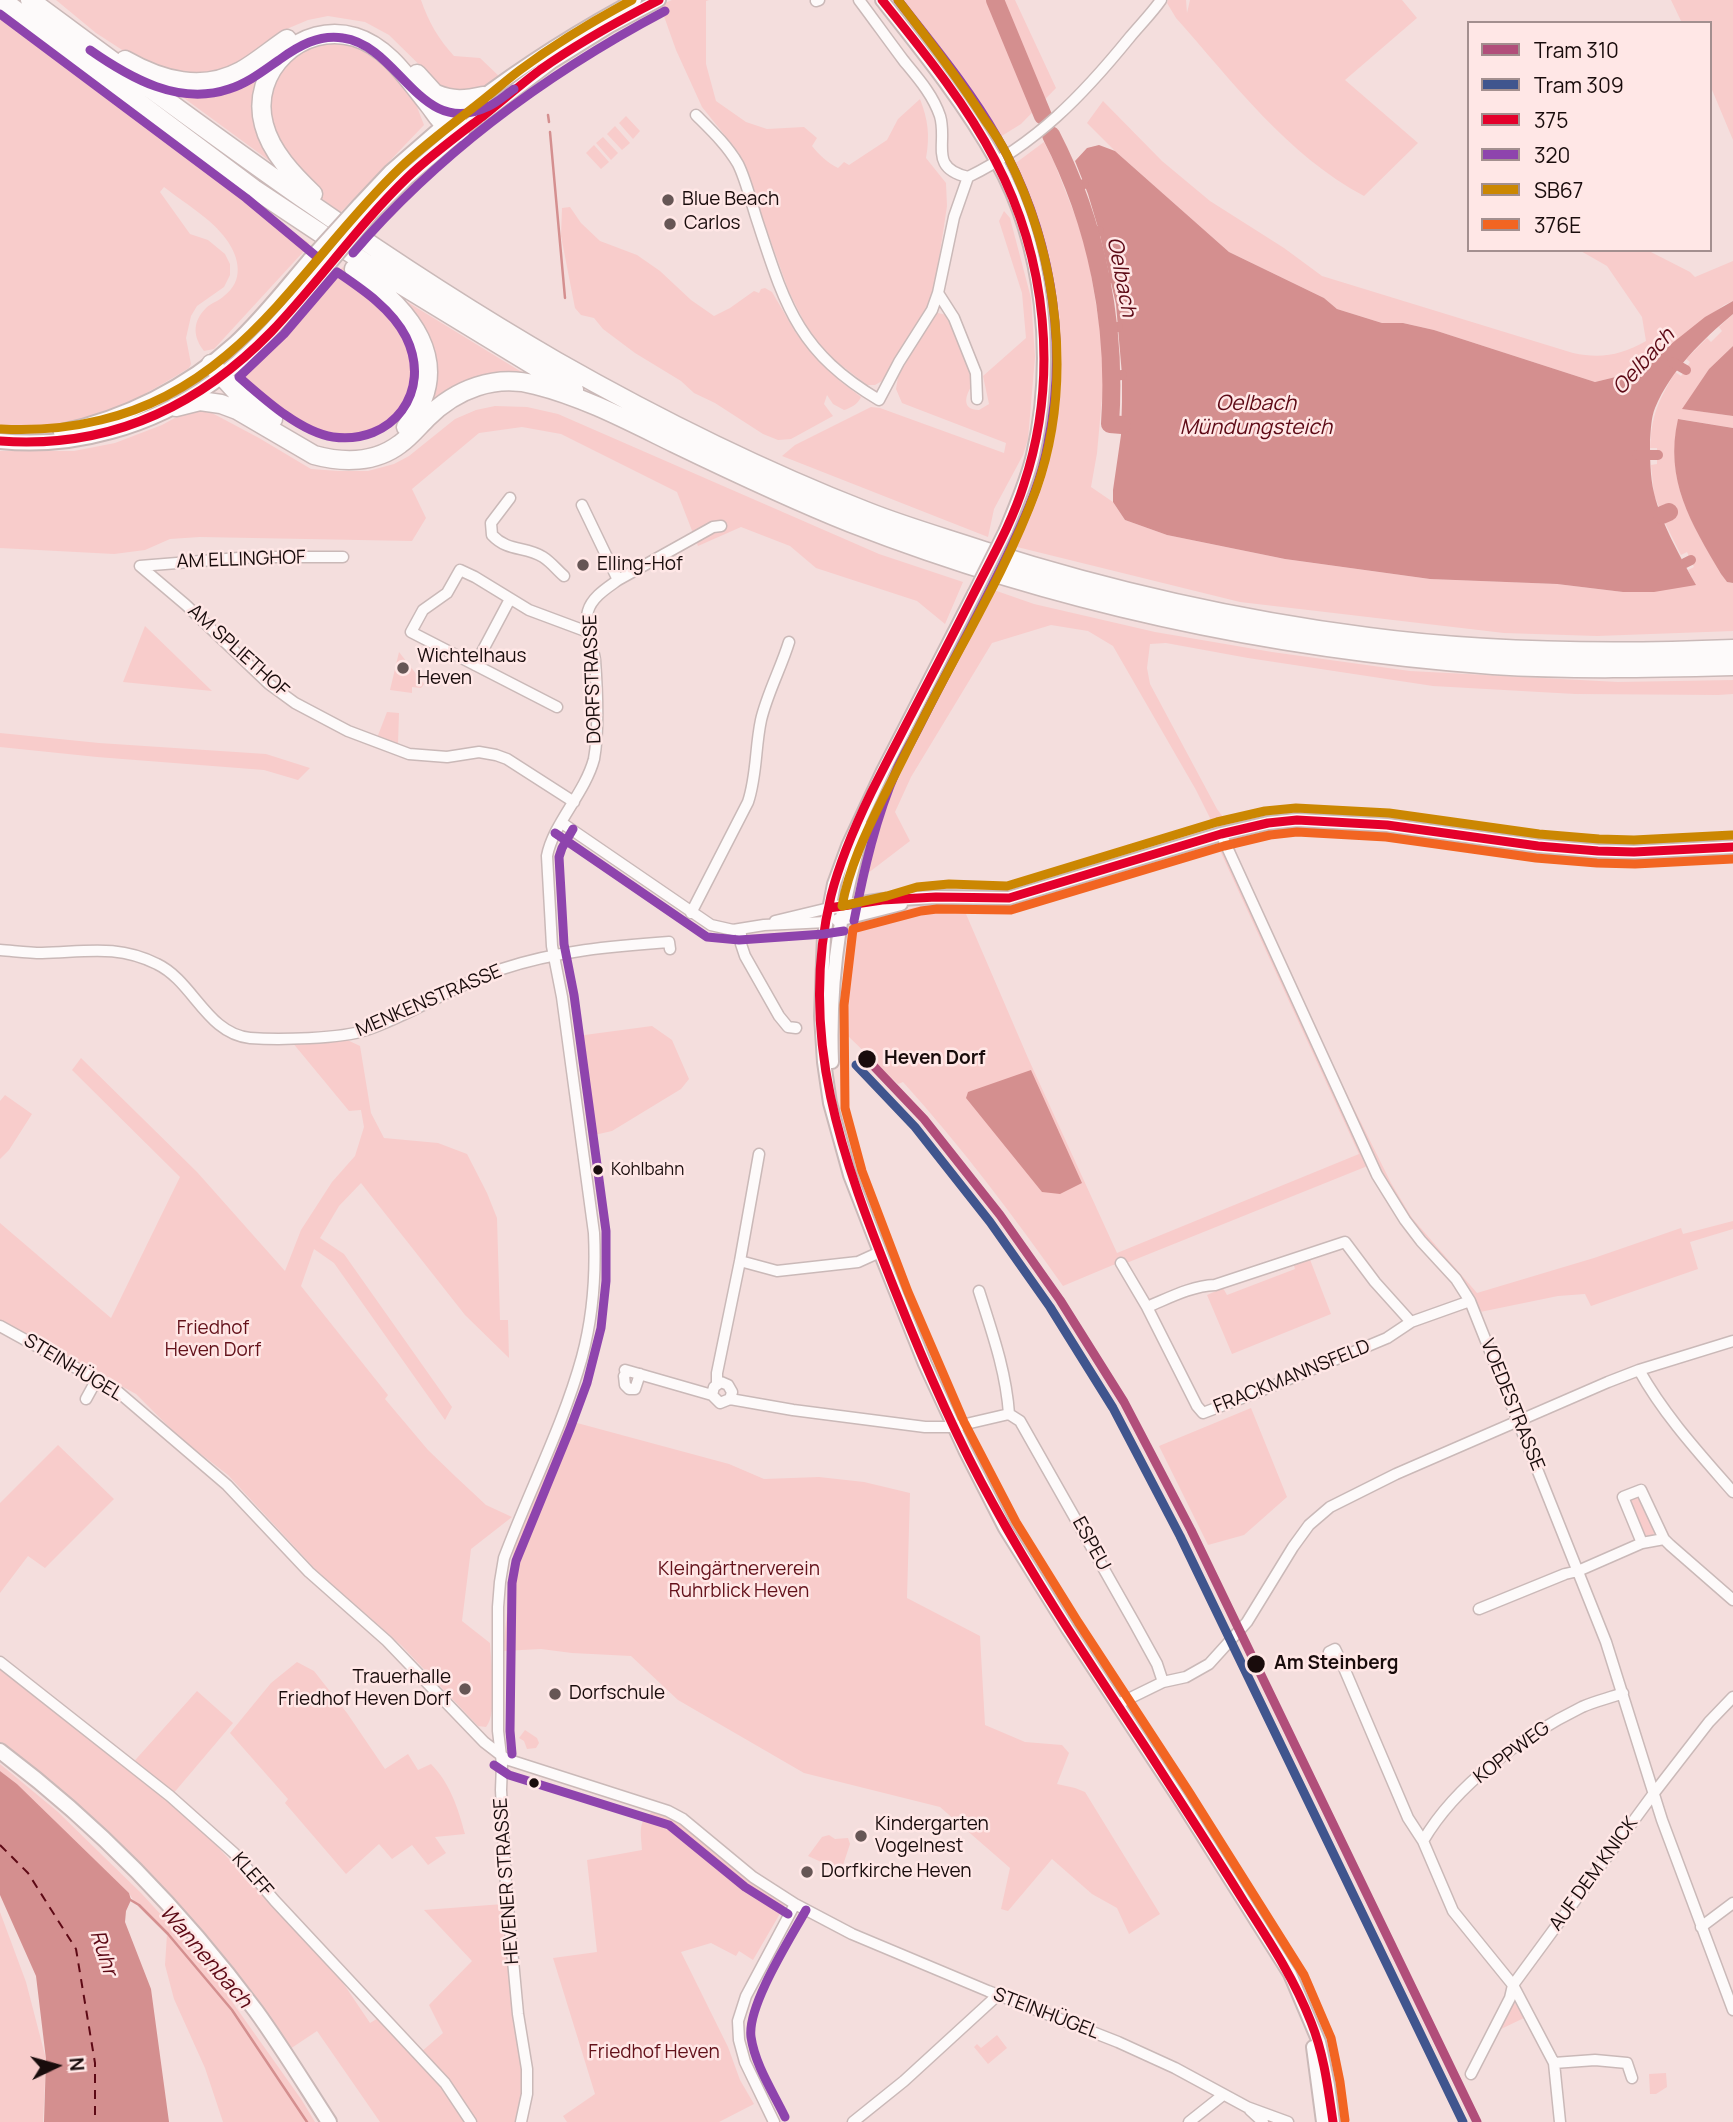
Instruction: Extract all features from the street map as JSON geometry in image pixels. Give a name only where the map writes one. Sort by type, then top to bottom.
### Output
[{"type":"highway","points":[[2,0],[254,189],[367,264],[608,410],[710,460],[851,523],[1026,582],[1133,611],[1307,645],[1450,661],[1544,667],[1733,666]]},
{"type":"highway","points":[[37,5],[69,20],[144,71],[168,79],[202,83],[243,70],[299,32],[311,27],[352,26],[385,42],[436,94],[454,125]]},
{"type":"highway","points":[[37,5],[210,134],[406,268],[555,360],[722,447],[869,513],[1026,564],[1122,591],[1245,618],[1372,638],[1550,650],[1626,652],[1733,649]]},
{"type":"highway","points":[[406,268],[311,191],[284,162],[273,147],[263,124],[261,97],[265,83],[277,61],[302,41],[315,36],[343,34],[375,46],[391,59],[454,125]]},
{"type":"highway","points":[[436,94],[449,99],[465,100],[483,96]]},
{"type":"highway","points":[[212,374],[290,431],[311,443],[341,451],[367,449],[382,444],[405,428],[419,407],[426,387],[427,365],[423,347],[407,316],[377,286],[277,212],[254,189]]},
{"type":"highway","points":[[212,374],[237,410]]},
{"type":"highway","points":[[176,407],[200,401],[212,402],[237,410],[314,455],[328,459],[359,460],[380,455],[401,444],[455,395],[489,382],[535,384],[608,410]]},
{"type":"main road","points":[[0,440],[59,433],[119,415],[212,374],[248,353],[324,269],[391,172],[454,125]]},
{"type":"main road","points":[[0,440],[40,442],[84,438],[176,407],[212,374],[310,260],[365,209]]},
{"type":"main road","points":[[0,1751],[73,1811],[172,1909],[255,2010],[329,2122]]},
{"type":"street","points":[[454,125],[483,96],[558,44],[635,0]]},
{"type":"street","points":[[454,125],[552,62],[659,0]]},
{"type":"street","points":[[859,0],[930,95],[941,123],[944,164],[948,169],[968,177]]},
{"type":"street","points":[[882,0],[950,89],[997,162],[1018,211],[1031,253],[1042,312],[1045,356],[1033,456],[1026,482],[1006,530],[883,771],[841,862],[834,884],[823,958],[821,1016],[826,1081],[850,1175],[953,1427],[1005,1528],[1293,1981],[1319,2042],[1333,2122]]},
{"type":"street","points":[[696,115],[720,138],[738,165],[780,290],[795,322],[825,361],[879,400],[932,310],[939,293],[954,217],[968,177],[1029,141],[1061,113],[1100,73],[1161,0]]},
{"type":"street","points":[[939,293],[954,318],[976,373],[977,399]]},
{"type":"street","points":[[510,498],[491,523],[492,535],[512,549],[542,556],[564,576]]},
{"type":"street","points":[[582,505],[618,580]]},
{"type":"street","name":"DORFSTRASSE","points":[[562,823],[591,770],[596,750],[594,656],[587,632],[588,611],[599,594],[618,580],[713,527],[721,526]]},
{"type":"street","name":"AM ELLINGHOF","points":[[140,566],[251,557],[343,557]]},
{"type":"street","name":"AM SPLIETHOF","points":[[140,566],[186,605],[269,684],[295,703],[348,731],[409,754],[447,757],[479,752],[496,755],[574,803]]},
{"type":"street","points":[[557,707],[411,632],[423,610],[447,593],[460,570],[529,610],[587,632]]},
{"type":"street","points":[[475,665],[510,599]]},
{"type":"street","points":[[691,913],[754,786],[760,723],[789,642]]},
{"type":"street","points":[[833,1110],[832,1004],[842,919],[858,845],[883,771]]},
{"type":"street","points":[[764,925],[845,905],[949,896],[1009,898],[1268,822],[1321,820],[1387,825],[1538,846],[1598,851],[1634,852],[1733,846]]},
{"type":"street","points":[[562,823],[691,913],[722,928],[827,922],[919,899]]},
{"type":"street","name":"HEVENER STRASSE","points":[[521,2122],[527,2094],[527,2068],[506,1885],[498,1726],[500,1582],[504,1558],[576,1376],[592,1309],[595,1263],[594,1233],[554,955],[547,856],[550,843],[562,823]]},
{"type":"street","name":"VOEDESTRASSE","points":[[1221,834],[1377,1175],[1420,1241],[1456,1279],[1470,1301],[1606,1640],[1654,1793],[1733,2010]]},
{"type":"street","points":[[741,929],[741,944],[749,963],[779,1016],[788,1027],[796,1028]]},
{"type":"street","name":"MENKENSTRASSE","points":[[0,950],[39,953],[116,950],[139,956],[160,965],[172,974],[226,1030],[249,1038],[342,1035],[367,1030],[479,978],[554,955],[669,942],[670,949]]},
{"type":"street","points":[[712,1395],[717,1384],[759,1154]]},
{"type":"street","points":[[1147,1307],[1186,1291],[1215,1285],[1345,1242],[1375,1282],[1411,1322]]},
{"type":"street","points":[[740,1261],[777,1271],[858,1262],[880,1252]]},
{"type":"street","name":"FRACKMANNSFELD","points":[[1121,1263],[1203,1413],[1364,1349],[1400,1331],[1411,1322],[1470,1301]]},
{"type":"street","points":[[640,1374],[635,1389],[629,1390],[625,1385],[626,1370],[640,1374],[712,1395],[720,1403],[730,1399],[925,1427],[953,1427],[1009,1414],[999,1353],[979,1291]]},
{"type":"street","name":"STEINHÜGEL","points":[[0,1326],[116,1390],[227,1485],[309,1572],[387,1641],[500,1755],[513,1763],[675,1814],[752,1877],[795,1904],[852,1934],[1167,2064],[1247,2107],[1288,2122]]},
{"type":"street","points":[[1118,1704],[1163,1682],[1199,1671],[1215,1659],[1247,1622],[1293,1546],[1309,1525],[1330,1507],[1396,1474],[1639,1370],[1733,1341]]},
{"type":"street","points":[[1639,1370],[1653,1396],[1733,1492]]},
{"type":"street","points":[[86,1399],[97,1379]]},
{"type":"street","points":[[717,1384],[725,1383],[731,1388],[730,1399]]},
{"type":"street","name":"ESPEU","points":[[1009,1414],[1020,1420],[1037,1449],[1152,1654],[1163,1682]]},
{"type":"street","points":[[1642,1543],[1623,1497],[1641,1490],[1664,1539],[1733,1600]]},
{"type":"street","points":[[1479,1609],[1642,1543],[1664,1539]]},
{"type":"street","points":[[1329,1652],[1335,1649],[1408,1818],[1423,1841],[1453,1911],[1513,1985],[1554,2063],[1560,2122]]},
{"type":"street","name":"KLEFF","points":[[0,1662],[170,1796],[234,1853],[275,1901],[445,2083],[471,2122]]},
{"type":"street","name":"KOPPWEG","points":[[1423,1841],[1434,1822],[1469,1785],[1524,1740],[1585,1706],[1623,1693]]},
{"type":"street","name":"AUF DEM KNICK","points":[[1471,2074],[1510,1997],[1513,1985],[1654,1793],[1709,1722],[1733,1697]]},
{"type":"street","points":[[476,1733],[498,1726]]},
{"type":"street","points":[[1702,1927],[1733,1903]]},
{"type":"street","points":[[774,2122],[745,2062],[739,2040],[738,2021],[746,1996],[795,1904]]},
{"type":"street","points":[[853,2122],[904,2081],[999,1994]]},
{"type":"street","points":[[1310,2019],[1322,2122]]},
{"type":"street","points":[[1554,2063],[1595,2060],[1628,2063],[1632,2078]]},
{"type":"street","points":[[1189,2122],[1223,2095]]},
{"type":"street","name":"STEINHÜGEL","points":[[1247,2107],[1264,2122]]},
{"type":"green space","points":[[56,0],[421,0],[434,30],[454,56],[480,58],[502,79],[481,95],[447,92],[389,35],[365,22],[328,16],[289,28],[242,63],[207,74],[190,75],[147,66],[96,33]]},
{"type":"green space","points":[[672,0],[709,0],[706,1],[706,64],[716,101],[746,122],[767,129],[804,127],[817,138],[812,146],[838,168],[844,162],[849,165],[887,140],[898,119],[920,99],[928,128],[926,158],[946,183],[947,206],[936,279],[929,304],[882,381],[875,385],[867,385],[828,355],[806,326],[789,292],[739,153],[702,107],[676,50],[660,5]]},
{"type":"green space","points":[[898,0],[1015,0],[1056,88],[1021,124],[1000,137]]},
{"type":"green space","points":[[1168,0],[1186,0],[1187,13],[1190,0],[1402,0],[1417,18],[1345,80],[1418,143],[1364,196],[1310,160],[1262,116],[1176,18],[1167,3]]},
{"type":"green space","points":[[1671,0],[1733,0],[1733,140],[1712,90],[1712,21],[1681,21]]},
{"type":"green space","points":[[0,16],[234,191],[309,243],[214,349],[204,351],[196,335],[196,324],[201,313],[222,298],[235,283],[237,261],[231,246],[220,232],[164,187],[160,192],[190,234],[208,240],[225,254],[230,264],[230,275],[224,287],[197,306],[191,316],[186,338],[191,364],[189,368],[158,387],[108,412],[74,425],[43,431],[0,433]]},
{"type":"green space","points":[[327,26],[354,29],[375,46],[315,35],[264,83],[278,167],[158,79],[202,84],[299,33]]},
{"type":"green space","points":[[333,36],[375,50],[414,99],[424,125],[340,213],[310,189],[270,135],[269,78],[315,39]]},
{"type":"green space","points":[[1103,101],[1162,161],[1210,201],[1284,248],[1322,276],[1573,353],[1602,356],[1628,350],[1646,341],[1642,317],[1607,266],[1582,252],[1651,252],[1695,277],[1733,261],[1733,301],[1636,372],[1595,382],[1434,330],[1403,323],[1382,323],[1337,309],[1324,298],[1229,252],[1087,123]]},
{"type":"green space","points":[[626,116],[640,131],[633,139],[619,123]]},
{"type":"green space","points":[[615,126],[630,143],[622,150],[607,134]]},
{"type":"green space","points":[[603,137],[618,153],[611,160],[596,143]]},
{"type":"green space","points":[[1044,142],[1078,223],[1089,261],[1103,348],[1103,387],[1091,487],[1113,502],[1125,520],[1167,535],[1285,559],[1430,579],[1557,584],[1623,592],[1695,584],[1688,570],[1694,567],[1687,552],[1681,555],[1665,523],[1671,520],[1665,504],[1659,507],[1654,495],[1651,465],[1657,464],[1657,448],[1650,448],[1652,425],[1660,400],[1675,372],[1681,376],[1690,362],[1686,359],[1707,338],[1711,342],[1722,331],[1719,327],[1733,314],[1733,346],[1709,369],[1683,409],[1733,416],[1733,428],[1679,419],[1675,462],[1683,500],[1691,519],[1721,574],[1727,582],[1733,583],[1733,631],[1597,636],[1504,633],[1240,602],[1013,546],[1043,464],[1053,409],[1055,353],[1051,295],[1032,208],[1013,165]]},
{"type":"green space","points":[[594,145],[609,162],[601,169],[586,153]]},
{"type":"green space","points":[[570,207],[581,223],[600,241],[637,255],[714,316],[754,291],[759,293],[765,288],[772,292],[796,333],[840,381],[861,397],[860,399],[844,410],[833,404],[827,395],[824,404],[833,416],[791,439],[778,440],[694,393],[681,381],[635,353],[603,329],[594,318],[581,315],[575,308],[561,236],[562,208]]},
{"type":"green space","points":[[1004,211],[1010,218],[1031,298],[1035,357],[1028,439],[1023,455],[994,509],[988,537],[782,456],[795,445],[871,407],[1004,453],[1006,443],[902,403],[896,389],[898,377],[931,317],[938,313],[947,315],[971,373],[973,384],[968,393],[967,405],[979,410],[989,404],[983,376],[1026,338],[1022,293],[999,221]]},
{"type":"green space","points":[[343,267],[397,319],[413,348],[417,377],[409,404],[387,428],[361,440],[339,442],[299,425],[244,383],[245,375],[255,363]]},
{"type":"green space","points":[[391,292],[533,379],[499,378],[414,428],[430,379]]},
{"type":"green space","points":[[495,406],[527,407],[558,414],[879,554],[963,582],[945,624],[917,601],[816,568],[790,546],[741,527],[698,546],[677,492],[561,434],[522,427],[479,433],[412,489],[426,518],[412,541],[200,537],[170,539],[145,550],[114,554],[0,548],[0,451],[74,451],[115,443],[162,425],[184,413],[199,411],[212,413],[311,469],[368,471],[394,464],[409,456],[455,419]]},
{"type":"green space","points":[[991,589],[1034,604],[1155,632],[1410,671],[1618,682],[1733,680],[1733,694],[1718,695],[1575,694],[1433,686],[1166,643],[1150,644],[1147,668],[1150,684],[1226,821],[1323,812],[1392,817],[1584,842],[1648,843],[1733,838],[1733,856],[1601,861],[1541,855],[1453,840],[1314,827],[1273,830],[1233,838],[1248,883],[1308,1016],[1391,1183],[1412,1218],[1477,1293],[1594,1258],[1681,1228],[1683,1234],[1733,1221],[1733,1229],[1690,1242],[1698,1269],[1591,1306],[1585,1294],[1558,1296],[1480,1312],[1462,1282],[1409,1220],[1375,1163],[1063,1286],[986,1181],[903,1082],[898,1084],[849,1037],[843,1036],[848,959],[855,923],[938,901],[1020,891],[1216,830],[1113,646],[1088,631],[1051,625],[992,643],[911,777],[895,812],[910,841],[855,883],[877,812],[905,749]],"holes":[[[1217,844],[1359,1154],[1117,1253],[963,907],[1016,906]]]},
{"type":"green space","points":[[145,626],[212,691],[123,682]]},
{"type":"green space","points":[[399,652],[424,684],[421,688],[412,687],[412,693],[390,690]]},
{"type":"green space","points":[[387,712],[399,713],[398,744],[377,738]]},
{"type":"green space","points":[[0,733],[99,743],[266,754],[310,768],[298,780],[264,770],[0,747]]},
{"type":"green space","points":[[652,1026],[672,1040],[689,1079],[681,1089],[612,1131],[590,1136],[577,1036]]},
{"type":"green space","name":"Friedhof Heven Dorf","points":[[343,1038],[360,1046],[371,1113],[384,1138],[438,1143],[467,1154],[497,1218],[500,1320],[508,1320],[509,1358],[465,1315],[361,1183],[339,1206],[320,1238],[344,1254],[452,1407],[445,1420],[334,1263],[314,1249],[301,1286],[388,1395],[385,1399],[428,1450],[486,1505],[512,1517],[471,1549],[462,1621],[490,1643],[493,1699],[490,1720],[486,1727],[478,1726],[402,1646],[317,1571],[228,1475],[180,1438],[136,1394],[0,1320],[0,1223],[111,1318],[180,1177],[72,1070],[81,1058],[197,1172],[285,1271],[301,1230],[332,1182],[355,1156],[364,1127],[361,1110],[349,1111],[292,1042]]},
{"type":"green space","points":[[5,1095],[32,1114],[9,1150],[0,1159],[0,1101]]},
{"type":"green space","points":[[1309,1257],[1331,1314],[1232,1354],[1207,1295],[1223,1288],[1227,1295],[1295,1269],[1293,1262]]},
{"type":"green space","points":[[1251,1408],[1287,1497],[1244,1535],[1208,1545],[1159,1446]]},
{"type":"green space","name":"Kleingärtnerverein Ruhrblick Heven","points":[[566,1420],[729,1464],[764,1479],[819,1477],[864,1482],[910,1493],[907,1598],[980,1636],[985,1725],[1025,1742],[1062,1745],[1069,1753],[1057,1784],[1085,1792],[1160,1914],[1129,1934],[1117,1908],[1092,1894],[1052,1859],[1008,1911],[1001,1909],[1010,1868],[940,1807],[804,1773],[678,1700],[631,1656],[541,1649],[503,1651],[514,1545]]},
{"type":"green space","points":[[58,1445],[114,1499],[45,1568],[28,1556],[0,1593],[0,1503]]},
{"type":"green space","points":[[1633,1496],[1639,1496],[1656,1531],[1652,1537],[1644,1537],[1629,1502]]},
{"type":"green space","points":[[297,1662],[314,1671],[385,1769],[408,1754],[418,1770],[431,1764],[438,1771],[452,1796],[465,1834],[435,1837],[446,1853],[428,1865],[412,1845],[392,1859],[379,1844],[346,1874],[285,1803],[288,1799],[230,1733],[271,1683]]},
{"type":"green space","points":[[0,1667],[129,1767],[197,1691],[233,1723],[167,1801],[214,1843],[339,1977],[370,2023],[380,2017],[443,2087],[465,2122],[380,2122],[317,2031],[290,2049],[122,1848],[52,1781],[0,1743]]},
{"type":"green space","points":[[525,1730],[537,1738],[539,1743],[536,1748],[527,1749],[524,1741],[519,1738]]},
{"type":"green space","points":[[0,1764],[58,1812],[141,1893],[201,1958],[315,2122],[223,2122],[205,2068],[174,1999],[165,1965],[167,1934],[140,1908],[129,1893],[17,1784],[0,1771]]},
{"type":"green space","name":"Friedhof Heven","points":[[653,1812],[674,1816],[741,1875],[785,1905],[753,1960],[739,1951],[736,1956],[711,1943],[681,1952],[728,2047],[740,2080],[754,2104],[719,2122],[567,2122],[563,2116],[595,2094],[553,1958],[597,1952],[587,1860],[642,1850],[642,1823]]},
{"type":"green space","points":[[829,1835],[835,1839],[848,1838],[850,1844],[841,1871],[808,1856],[822,1837]]},
{"type":"green space","points":[[503,1904],[523,2084],[518,2122],[476,2122],[421,2052],[443,2033],[429,2005],[472,1961],[424,1910]]},
{"type":"green space","points":[[0,1912],[26,1982],[46,2059],[43,2122],[0,2122]]},
{"type":"green space","points":[[1513,2000],[1524,2018],[1501,2029],[1499,2025]]},
{"type":"green space","points":[[997,2035],[1007,2048],[988,2064],[974,2047],[977,2044],[981,2048]]},
{"type":"green space","points":[[1666,2073],[1667,2087],[1656,2094],[1650,2094],[1649,2074]]},
{"type":"water","name":"Oelbach Mündungsteich","points":[[1099,145],[1115,151],[1229,252],[1324,298],[1337,309],[1382,323],[1403,323],[1434,330],[1595,382],[1636,372],[1705,317],[1733,301],[1733,314],[1699,345],[1670,381],[1655,408],[1651,424],[1650,460],[1657,504],[1666,528],[1696,585],[1654,592],[1623,592],[1557,584],[1430,579],[1285,559],[1167,535],[1125,520],[1113,502],[1122,402],[1116,304],[1099,231],[1075,161],[1087,148]]},
{"type":"water","points":[[1733,346],[1733,416],[1682,409],[1709,369]]},
{"type":"water","points":[[1678,419],[1733,428],[1733,583],[1727,582],[1721,574],[1683,500],[1675,462]]},
{"type":"water","points":[[1031,1070],[1082,1183],[1060,1194],[1042,1192],[966,1098],[968,1092]]},
{"type":"water","name":"Ruhr","points":[[0,1771],[17,1784],[129,1893],[131,1900],[125,1922],[151,1989],[169,2122],[44,2122],[46,2059],[36,1976],[0,1895]]},
{"type":"waterway","name":"Oelbach","points":[[995,0],[1043,116]]},
{"type":"waterway","points":[[548,115],[549,122]]},
{"type":"waterway","points":[[550,132],[565,298]]},
{"type":"waterway","name":"Oelbach","points":[[1051,135],[1081,204],[1092,239],[1107,313],[1110,424],[1122,425]]},
{"type":"waterway","points":[[1075,187],[1084,184]]},
{"type":"waterway","points":[[1090,232],[1099,231]]},
{"type":"waterway","points":[[1101,279],[1110,278]]},
{"type":"waterway","points":[[1109,328],[1118,327]]},
{"type":"waterway","points":[[1672,362],[1686,370]]},
{"type":"waterway","points":[[1113,376],[1122,375]]},
{"type":"waterway","points":[[1637,455],[1658,455]]},
{"type":"waterway","name":"Oelbach","points":[[1662,515],[1669,512]]},
{"type":"waterway","points":[[1685,563],[1691,560]]},
{"type":"waterway","points":[[1485,845],[1526,851]]},
{"type":"waterway","points":[[1555,854],[1593,857]]},
{"type":"waterway","points":[[1602,858],[1716,854]]},
{"type":"waterway","name":"Wannenbach","points":[[129,1899],[139,1905],[168,1934],[232,2010],[307,2122]]},
{"type":"ferry route","points":[[0,1845],[28,1873],[76,1949],[95,2063],[95,2122]]},
{"type":"tram line","name":"310","points":[[865,1057],[924,1119],[1000,1215],[1060,1300],[1124,1402],[1191,1530],[1477,2122]]},
{"type":"tram line","name":"309","points":[[856,1065],[915,1127],[990,1222],[1050,1307],[1113,1408],[1180,1536],[1463,2122]]},
{"type":"transit line","name":"SB67","points":[[1,429],[51,428],[101,420],[151,404],[194,380],[232,350],[267,316],[365,204],[418,152],[533,60],[632,0]]},
{"type":"transit line","name":"375","points":[[0,441],[40,442],[78,438],[114,430],[148,418],[213,382],[243,359],[271,332],[372,214],[426,161],[540,70],[598,33],[659,0]]},
{"type":"transit line","name":"375","points":[[882,0],[943,77],[983,139],[1013,198],[1036,278],[1044,361],[1042,403],[1035,444],[1014,513],[871,793],[848,843],[831,896],[822,948],[819,999],[831,1097],[843,1145],[875,1240],[952,1424],[1010,1534],[1048,1597],[1289,1974],[1319,2046],[1333,2122]]},
{"type":"transit line","name":"320","points":[[854,921],[871,844],[897,769],[1002,566],[1034,494],[1048,443],[1056,365],[1055,325],[1042,247],[1015,172],[974,101],[898,0]]},
{"type":"transit line","name":"SB67","points":[[898,0],[997,137],[1024,194],[1049,277],[1055,320],[1055,407],[1048,449],[1026,516],[989,594],[870,824],[854,864],[842,906],[917,887],[949,884],[1007,886],[1217,822],[1265,811],[1296,808],[1389,813],[1539,834],[1599,839],[1732,835]]},
{"type":"transit line","name":"320","points":[[353,253],[386,216],[422,182],[497,118],[579,61],[665,11]]},
{"type":"transit line","name":"320","points":[[0,14],[246,198],[317,257]]},
{"type":"transit line","name":"320","points":[[90,50],[138,79],[174,92],[192,94],[229,89],[309,42],[334,37],[363,45],[380,57],[411,88],[444,111],[464,114],[487,107],[514,89]]},
{"type":"transit line","name":"320","points":[[337,272],[376,300],[393,317],[406,337],[413,357],[414,377],[410,395],[402,411],[373,432],[354,437],[333,437],[308,428],[283,413],[239,377],[284,334],[337,272]]},
{"type":"transit line","name":"375","points":[[829,908],[882,900],[936,897],[1009,898],[1221,834],[1268,823],[1297,820],[1387,825],[1538,846],[1598,851],[1733,847]]},
{"type":"transit line","name":"320","points":[[512,1754],[512,1583],[516,1561],[587,1383],[601,1328],[606,1281],[606,1231],[574,995],[564,944],[559,857],[573,829]]},
{"type":"transit line","name":"376E","points":[[1345,2120],[1331,2038],[1304,1975],[1016,1522],[964,1422],[908,1292],[862,1171],[845,1108],[844,1005],[853,929],[937,909],[1011,910],[1224,846],[1270,835],[1297,832],[1386,837],[1536,858],[1597,863],[1635,864],[1733,859]]},
{"type":"transit line","name":"320","points":[[555,833],[707,937],[739,940],[844,931]]},
{"type":"transit line","name":"320","points":[[494,1765],[509,1775],[669,1825],[745,1887],[788,1914]]},
{"type":"transit line","name":"320","points":[[785,2117],[756,2058],[751,2037],[752,2024],[762,1991],[806,1910]]},
{"type":"place","name":"Blue Beach","points":[[668,200]]},
{"type":"place","name":"Carlos","points":[[670,224]]},
{"type":"place","name":"Elling-Hof","points":[[583,565]]},
{"type":"place","name":"Wichtelhaus Heven","points":[[403,668]]},
{"type":"place","name":"Heven Dorf","points":[[867,1059]]},
{"type":"place","name":"Kohlbahn","points":[[598,1170]]},
{"type":"place","name":"Am Steinberg","points":[[1256,1664]]},
{"type":"place","name":"Trauerhalle Friedhof Heven Dorf","points":[[465,1689]]},
{"type":"place","name":"Dorfschule","points":[[555,1694]]},
{"type":"place","name":"Kindergarten Vogelnest","points":[[861,1836]]},
{"type":"place","name":"Dorfkirche Heven","points":[[807,1872]]}]
